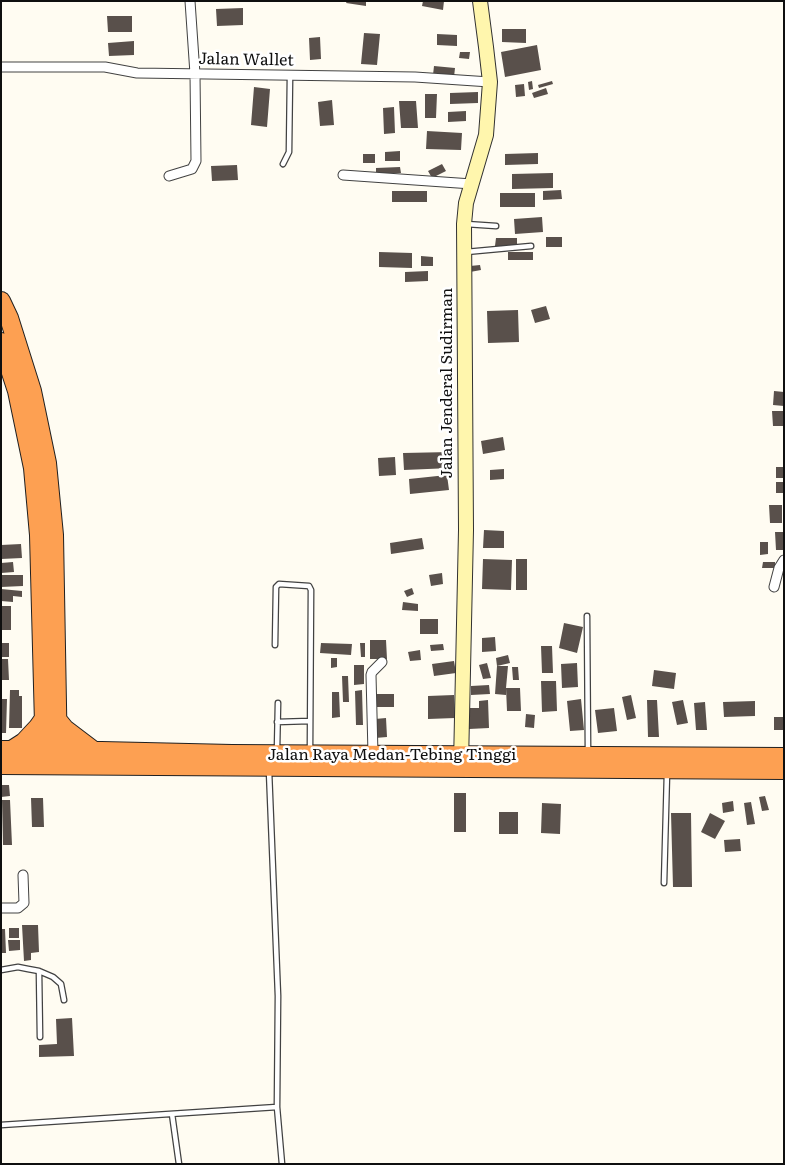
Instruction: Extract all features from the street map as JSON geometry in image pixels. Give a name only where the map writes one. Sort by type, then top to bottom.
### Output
[{"type":"highway","points":[[1,301],[9,318],[32,390],[47,464],[54,535],[51,718],[24,742],[4,755]]},
{"type":"highway","points":[[1,342],[17,391],[32,468],[39,535],[52,758]]},
{"type":"highway","points":[[51,718],[94,751]]},
{"type":"highway","name":"Jalan Raya Medan-Tebing Tinggi","points":[[52,758],[94,751],[273,761],[310,754],[373,754],[461,762],[588,756],[784,770]]},
{"type":"highway","name":"Jalan Raya Medan-Tebing Tinggi","points":[[4,755],[52,758],[461,762],[668,769],[697,763],[784,757]]},
{"type":"main road","name":"Jalan Jenderal Sudirman","points":[[461,762],[466,530],[464,224],[466,203],[486,135],[490,82],[480,1]]},
{"type":"street","points":[[169,176],[192,169],[196,161],[195,74],[190,1]]},
{"type":"street","name":"Jalan Wallet","points":[[1,67],[105,68],[136,73],[416,77],[490,82]]},
{"type":"street","points":[[343,176],[472,184]]},
{"type":"street","points":[[774,587],[779,568],[784,560]]},
{"type":"street","points":[[373,754],[371,675],[382,662]]},
{"type":"street","points":[[1,908],[18,908],[24,903],[23,875]]},
{"type":"lane","points":[[283,164],[290,152],[290,76]]},
{"type":"lane","points":[[464,224],[496,226]]},
{"type":"lane","points":[[464,252],[531,246]]},
{"type":"lane","points":[[275,645],[276,587],[278,584],[309,586],[311,590],[310,754]]},
{"type":"lane","points":[[587,616],[588,756]]},
{"type":"lane","points":[[278,703],[273,761],[278,996],[277,1107],[282,1164]]},
{"type":"lane","points":[[277,722],[310,721]]},
{"type":"lane","points":[[664,883],[668,769]]},
{"type":"lane","points":[[1,970],[18,967],[39,971],[53,977],[62,984],[64,1000]]},
{"type":"lane","points":[[39,971],[40,1037]]},
{"type":"lane","points":[[1,1125],[277,1107]]},
{"type":"lane","points":[[172,1114],[178,1164]]},
{"type":"building","points":[[347,1],[366,1],[366,6],[346,3]]},
{"type":"building","points":[[423,1],[444,1],[443,10],[422,6]]},
{"type":"building","points":[[243,8],[243,25],[217,26],[216,9]]},
{"type":"building","points":[[107,16],[132,16],[132,32],[108,32]]},
{"type":"building","points":[[502,29],[526,29],[526,43],[502,42]]},
{"type":"building","points":[[364,33],[380,34],[377,65],[361,64]]},
{"type":"building","points":[[437,34],[457,35],[457,46],[437,45]]},
{"type":"building","points":[[320,37],[321,59],[310,60],[309,38]]},
{"type":"building","points":[[134,41],[134,55],[109,56],[108,43]]},
{"type":"building","points":[[537,45],[541,70],[505,77],[501,52]]},
{"type":"building","points":[[460,52],[470,52],[469,59],[459,58]]},
{"type":"building","points":[[434,66],[455,68],[454,77],[433,75]]},
{"type":"building","points":[[532,81],[533,89],[529,90],[528,82]]},
{"type":"building","points":[[552,81],[553,84],[539,88],[538,85]]},
{"type":"building","points":[[524,84],[525,96],[516,97],[515,85]]},
{"type":"building","points":[[254,87],[270,89],[267,127],[251,125]]},
{"type":"building","points":[[546,88],[548,94],[534,98],[532,93]]},
{"type":"building","points":[[478,92],[478,103],[450,104],[450,93]]},
{"type":"building","points":[[425,94],[437,94],[436,118],[425,118]]},
{"type":"building","points":[[332,100],[334,125],[320,126],[318,102]]},
{"type":"building","points":[[399,101],[416,101],[418,128],[401,128]]},
{"type":"building","points":[[394,107],[395,133],[384,134],[383,108]]},
{"type":"building","points":[[466,111],[466,121],[448,122],[448,112]]},
{"type":"building","points":[[427,131],[462,133],[461,150],[426,149]]},
{"type":"building","points":[[400,151],[400,161],[385,161],[385,152]]},
{"type":"building","points":[[538,153],[538,164],[505,165],[505,154]]},
{"type":"building","points":[[363,154],[375,154],[375,163],[363,163]]},
{"type":"building","points":[[442,164],[446,171],[432,178],[428,171]]},
{"type":"building","points":[[237,165],[238,180],[212,181],[211,166]]},
{"type":"building","points":[[400,167],[401,173],[376,174],[376,168]]},
{"type":"building","points":[[553,173],[553,188],[512,189],[512,174]]},
{"type":"building","points":[[561,190],[562,199],[543,200],[543,191]]},
{"type":"building","points":[[392,191],[427,191],[427,202],[392,202]]},
{"type":"building","points":[[500,193],[535,193],[535,207],[500,207]]},
{"type":"building","points":[[542,217],[543,232],[515,234],[514,219]]},
{"type":"building","points":[[546,237],[562,237],[562,247],[546,247]]},
{"type":"building","points":[[496,238],[517,238],[517,246],[495,246]]},
{"type":"building","points":[[379,252],[412,253],[412,268],[379,267]]},
{"type":"building","points":[[508,252],[533,252],[533,260],[508,260]]},
{"type":"building","points":[[421,256],[433,257],[433,266],[421,266]]},
{"type":"building","points":[[480,265],[481,270],[470,272],[470,266]]},
{"type":"building","points":[[428,271],[428,281],[405,282],[405,272]]},
{"type":"building","points":[[546,306],[550,319],[535,323],[531,310]]},
{"type":"building","points":[[518,310],[519,342],[488,343],[487,311]]},
{"type":"building","points":[[774,391],[784,392],[784,406],[773,405]]},
{"type":"building","points":[[772,411],[784,411],[784,426],[773,426]]},
{"type":"building","points":[[503,437],[505,450],[483,454],[481,441]]},
{"type":"building","points":[[451,452],[451,468],[404,470],[403,453]]},
{"type":"building","points":[[395,457],[396,475],[379,476],[378,458]]},
{"type":"building","points":[[776,467],[784,467],[784,478],[776,478]]},
{"type":"building","points":[[504,469],[504,479],[490,480],[490,470]]},
{"type":"building","points":[[447,475],[449,490],[410,494],[409,479]]},
{"type":"building","points":[[776,482],[784,482],[784,493],[776,493]]},
{"type":"building","points":[[769,505],[782,505],[782,523],[770,523]]},
{"type":"building","points":[[484,530],[504,531],[504,548],[483,548]]},
{"type":"building","points":[[775,532],[784,532],[784,550],[776,550]]},
{"type":"building","points":[[422,538],[424,549],[391,554],[390,543]]},
{"type":"building","points":[[760,542],[768,542],[768,554],[760,555]]},
{"type":"building","points":[[21,544],[22,558],[1,559],[1,545]]},
{"type":"building","points":[[483,559],[512,560],[511,590],[482,589]]},
{"type":"building","points":[[516,559],[527,559],[527,590],[516,590]]},
{"type":"building","points":[[13,562],[14,572],[1,573],[1,563]]},
{"type":"building","points":[[763,562],[775,562],[775,568],[762,568]]},
{"type":"building","points":[[442,573],[443,584],[431,586],[429,575]]},
{"type":"building","points":[[1,575],[23,575],[23,586],[1,587]]},
{"type":"building","points":[[412,588],[414,594],[407,597],[404,591]]},
{"type":"building","points":[[1,589],[22,591],[22,597],[13,596],[13,602],[1,601]]},
{"type":"building","points":[[403,602],[418,604],[418,611],[402,610]]},
{"type":"building","points":[[1,606],[11,606],[11,630],[1,630]]},
{"type":"building","points":[[420,619],[438,619],[438,634],[420,634]]},
{"type":"building","points":[[564,623],[583,627],[577,653],[559,648]]},
{"type":"building","points":[[495,637],[496,651],[482,652],[482,638]]},
{"type":"building","points":[[370,640],[386,640],[387,659],[370,659]]},
{"type":"building","points":[[1,643],[9,643],[9,657],[1,657]]},
{"type":"building","points":[[321,643],[352,644],[351,655],[320,653]]},
{"type":"building","points":[[360,643],[365,643],[365,657],[361,657]]},
{"type":"building","points":[[443,644],[444,650],[431,651],[430,645]]},
{"type":"building","points":[[541,646],[552,646],[553,673],[542,673]]},
{"type":"building","points":[[420,650],[421,660],[410,661],[408,652]]},
{"type":"building","points":[[508,655],[510,663],[497,666],[496,658]]},
{"type":"building","points":[[331,658],[337,658],[337,667],[331,668]]},
{"type":"building","points":[[1,659],[8,659],[9,680],[1,680]]},
{"type":"building","points":[[454,661],[456,673],[434,676],[432,664]]},
{"type":"building","points":[[487,663],[491,678],[483,679],[479,665]]},
{"type":"building","points":[[577,663],[578,687],[562,688],[561,664]]},
{"type":"building","points":[[354,665],[364,665],[364,684],[354,685]]},
{"type":"building","points":[[497,666],[508,666],[506,695],[495,694]]},
{"type":"building","points":[[512,667],[518,667],[519,680],[513,680]]},
{"type":"building","points":[[654,670],[676,673],[674,689],[652,686]]},
{"type":"building","points":[[342,676],[348,676],[349,702],[343,702]]},
{"type":"building","points":[[541,681],[556,681],[557,711],[542,712]]},
{"type":"building","points":[[489,685],[490,694],[471,695],[471,686]]},
{"type":"building","points":[[506,688],[520,688],[521,711],[507,711]]},
{"type":"building","points":[[10,690],[19,690],[19,696],[22,696],[22,728],[9,728]]},
{"type":"building","points":[[362,690],[363,725],[356,725],[355,691]]},
{"type":"building","points":[[332,692],[339,692],[340,717],[332,718]]},
{"type":"building","points":[[376,694],[394,694],[394,707],[376,707]]},
{"type":"building","points":[[454,695],[455,718],[428,719],[428,696]]},
{"type":"building","points":[[631,695],[636,718],[627,720],[622,697]]},
{"type":"building","points":[[1,699],[7,699],[6,733],[1,733]]},
{"type":"building","points":[[581,699],[584,730],[570,731],[567,701]]},
{"type":"building","points":[[488,700],[489,728],[469,729],[470,708],[479,708],[479,701]]},
{"type":"building","points":[[647,700],[657,700],[659,737],[648,737]]},
{"type":"building","points":[[683,700],[688,723],[677,725],[672,702]]},
{"type":"building","points":[[755,701],[755,716],[724,717],[723,702]]},
{"type":"building","points":[[705,702],[707,730],[696,730],[694,703]]},
{"type":"building","points":[[614,708],[617,731],[598,733],[595,710]]},
{"type":"building","points":[[526,714],[535,715],[534,728],[525,727]]},
{"type":"building","points":[[774,717],[784,717],[784,730],[774,730]]},
{"type":"building","points":[[386,718],[387,737],[375,738],[375,719]]},
{"type":"building","points":[[1,785],[9,785],[10,796],[1,797]]},
{"type":"building","points":[[454,793],[466,793],[466,832],[454,832]]},
{"type":"building","points":[[765,796],[769,810],[762,811],[759,797]]},
{"type":"building","points":[[31,798],[43,798],[44,827],[32,827]]},
{"type":"building","points":[[2,800],[10,800],[12,845],[3,845]]},
{"type":"building","points":[[733,801],[734,811],[723,813],[722,803]]},
{"type":"building","points":[[751,802],[755,824],[747,825],[744,803]]},
{"type":"building","points":[[542,803],[561,804],[560,834],[541,833]]},
{"type":"building","points":[[499,812],[518,812],[518,834],[499,834]]},
{"type":"building","points":[[671,813],[691,813],[692,887],[673,887]]},
{"type":"building","points":[[710,813],[725,821],[715,839],[701,832]]},
{"type":"building","points":[[740,839],[741,851],[725,852],[724,840]]},
{"type":"building","points":[[22,925],[38,925],[39,952],[31,953],[31,960],[24,961]]},
{"type":"building","points":[[9,928],[19,928],[19,938],[9,938]]},
{"type":"building","points":[[1,929],[5,929],[6,953],[1,953]]},
{"type":"building","points":[[8,940],[20,940],[20,950],[9,951]]},
{"type":"building","points":[[72,1018],[74,1056],[39,1057],[39,1045],[57,1044],[56,1019]]}]
